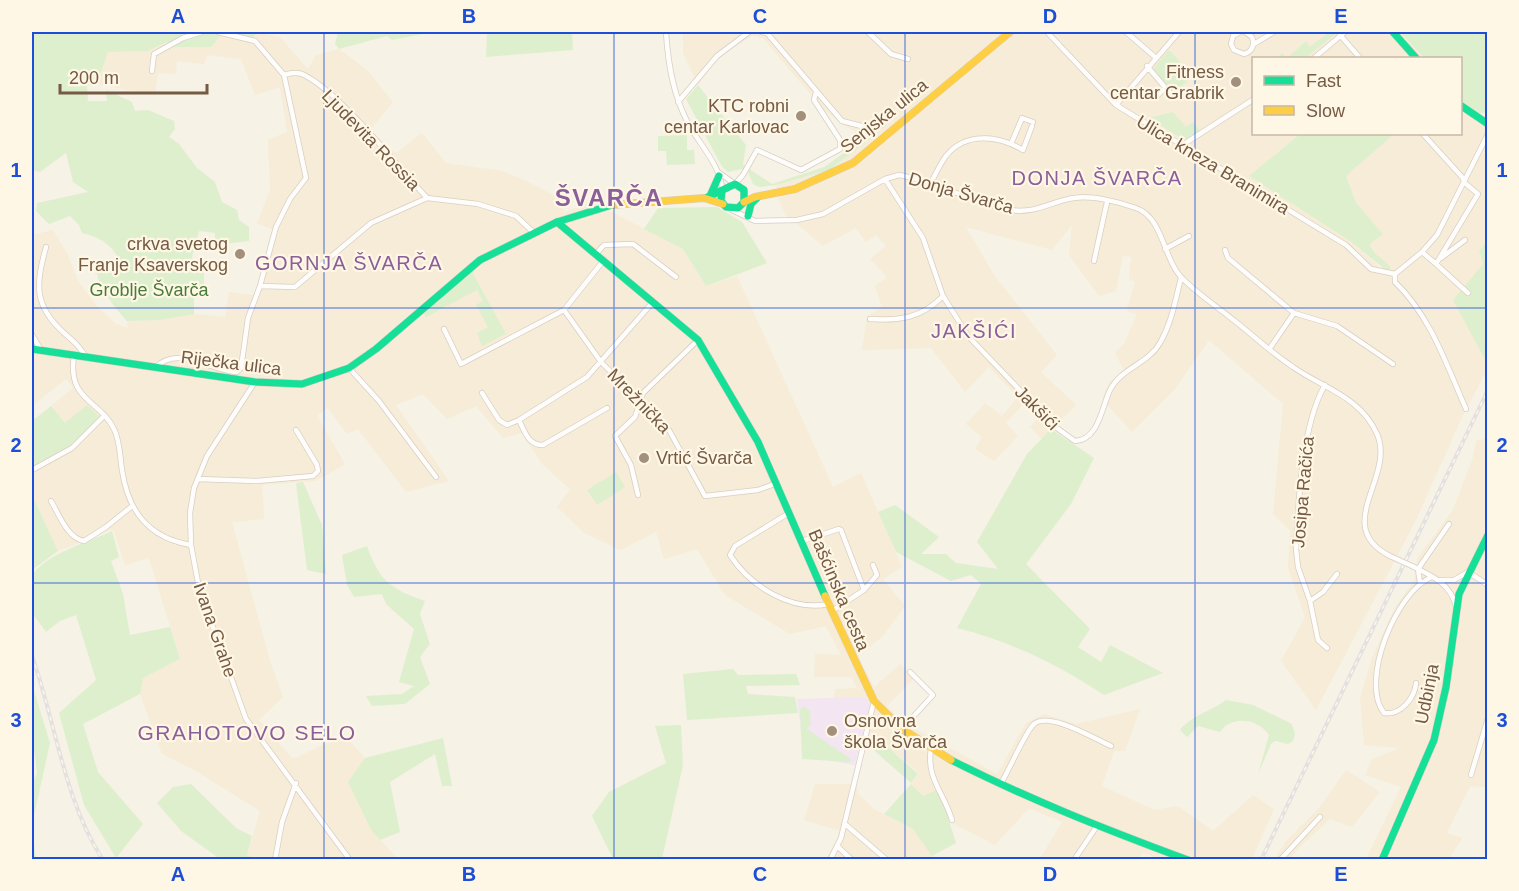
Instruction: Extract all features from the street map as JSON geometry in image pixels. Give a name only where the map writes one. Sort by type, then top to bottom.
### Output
[{"type":"main road","name":"Senjska ulica","points":[[744,202],[760,195],[795,189],[853,163],[1010,32]]},
{"type":"main road","points":[[1393,32],[1415,57]]},
{"type":"main road","points":[[1462,106],[1488,124]]},
{"type":"main road","points":[[707,197],[716,187],[718,174]]},
{"type":"main road","points":[[557,222],[616,204],[707,197],[727,185],[738,186],[760,195],[751,204],[750,218]]},
{"type":"main road","points":[[707,197],[730,209],[738,208],[744,202],[746,194],[738,186]]},
{"type":"main road","points":[[722,190],[720,197],[723,204]]},
{"type":"main road","points":[[572,234],[571,225],[576,215]]},
{"type":"main road","name":"Riječka ulica","points":[[32,349],[255,382],[302,384],[349,368],[376,349],[480,260],[557,222]]},
{"type":"main road","name":"Bašćinska cesta","points":[[557,222],[698,340],[754,434],[874,701],[902,729],[932,749],[1000,785],[1097,826],[1188,860]]},
{"type":"main road","name":"Udbinja","points":[[1382,860],[1434,740],[1441,713],[1456,606],[1468,572],[1488,535]]},
{"type":"street","points":[[152,71],[154,54],[183,38],[202,32]]},
{"type":"street","points":[[155,369],[162,361],[182,357],[226,371],[237,372],[241,368],[248,318],[282,212],[306,178],[284,75],[255,41],[218,32]]},
{"type":"street","points":[[666,32],[669,65],[678,102],[718,174],[722,190]]},
{"type":"street","points":[[678,102],[717,56],[749,32]]},
{"type":"street","points":[[761,32],[767,33],[842,121],[873,129],[883,124]]},
{"type":"street","points":[[868,32],[891,54],[908,59]]},
{"type":"street","name":"Ulica kneza Branimira","points":[[1047,32],[1116,105],[1346,245],[1371,269],[1395,274]]},
{"type":"street","points":[[1126,32],[1155,57]]},
{"type":"street","points":[[1116,105],[1147,66],[1179,32]]},
{"type":"street","points":[[1254,44],[1251,35],[1243,32],[1232,40],[1234,50],[1247,53],[1254,44],[1274,32]]},
{"type":"street","points":[[1315,57],[1343,33],[1359,57]]},
{"type":"street","points":[[1147,66],[1167,90],[1158,95]]},
{"type":"street","name":"Ljudevita Rossia","points":[[284,75],[300,73],[317,84],[347,111],[427,198],[478,204],[516,216],[534,233]]},
{"type":"street","points":[[718,174],[738,186],[757,150],[801,170],[840,149],[840,140],[814,100],[816,92]]},
{"type":"street","points":[[1181,146],[1252,100]]},
{"type":"street","points":[[930,185],[946,155],[963,142],[984,137],[1011,144],[1023,150],[1033,124],[1022,118],[1011,144]]},
{"type":"street","points":[[1466,409],[1429,324],[1410,297],[1395,282],[1395,274],[1422,252],[1443,226],[1488,134]]},
{"type":"street","points":[[1424,135],[1465,183],[1478,194],[1437,262]]},
{"type":"street","name":"Donja Švarča","points":[[730,209],[750,218],[784,221],[816,216],[851,200],[885,179],[899,175],[1012,210],[1040,209],[1076,198],[1107,202],[1143,212],[1152,220],[1181,278],[1293,368],[1354,404],[1376,430],[1379,439],[1380,465],[1365,512],[1364,526],[1372,544],[1390,556],[1418,569]]},
{"type":"street","name":"Jakšići","points":[[885,179],[923,238],[943,296],[958,322],[979,348],[1054,426],[1078,441],[1100,420],[1108,393],[1117,380],[1159,346],[1171,324],[1181,278]]},
{"type":"street","points":[[260,286],[296,287],[371,223],[427,198]]},
{"type":"street","points":[[744,202],[750,218]]},
{"type":"street","points":[[1094,261],[1107,202]]},
{"type":"street","points":[[1166,249],[1189,236]]},
{"type":"street","points":[[1437,262],[1465,240]]},
{"type":"street","points":[[596,254],[604,245],[633,244],[676,278]]},
{"type":"street","points":[[46,246],[39,274],[41,303],[50,320],[82,349],[86,358]]},
{"type":"street","points":[[1225,250],[1228,258],[1294,313],[1337,326],[1393,364]]},
{"type":"street","points":[[1422,252],[1437,262],[1468,292]]},
{"type":"street","points":[[444,329],[461,364],[564,310],[604,260]]},
{"type":"street","points":[[870,319],[902,319],[920,314],[943,296]]},
{"type":"street","points":[[482,393],[499,420],[507,425],[519,420],[587,377],[654,301]]},
{"type":"street","name":"Mrežnička","points":[[564,310],[601,362],[669,430],[705,496],[758,490],[777,483]]},
{"type":"street","points":[[1270,348],[1294,313]]},
{"type":"street","points":[[32,335],[41,350]]},
{"type":"street","points":[[638,495],[631,465],[615,436],[635,417],[639,409],[639,399],[698,340]]},
{"type":"street","points":[[74,356],[73,376],[87,402],[112,424],[118,438],[123,481],[131,507],[164,539],[191,545]]},
{"type":"street","points":[[349,368],[379,401],[436,477]]},
{"type":"street","name":"Ivana Grahe","points":[[255,382],[207,456],[198,479],[190,513],[191,545],[199,588],[246,719],[296,783],[350,860]]},
{"type":"street","name":"Josipa Račića","points":[[1325,385],[1317,398],[1309,424],[1297,530],[1298,567],[1310,601],[1318,640],[1327,648]]},
{"type":"street","points":[[519,420],[529,440],[535,445],[543,445],[607,408]]},
{"type":"street","points":[[32,470],[72,448],[103,417]]},
{"type":"street","points":[[198,479],[256,481],[313,476],[318,471],[317,465],[296,430]]},
{"type":"street","points":[[51,501],[70,534],[77,540],[84,541],[131,507]]},
{"type":"street","points":[[789,513],[735,546],[730,555],[761,589],[805,605],[831,608],[864,590],[877,575],[873,565]]},
{"type":"street","points":[[1420,583],[1418,569],[1449,524]]},
{"type":"street","points":[[802,541],[839,529],[864,590]]},
{"type":"street","points":[[1418,569],[1450,589],[1456,606]]},
{"type":"street","points":[[1438,580],[1454,580],[1468,572],[1488,585]]},
{"type":"street","points":[[1310,601],[1317,597],[1337,574]]},
{"type":"street","points":[[1416,683],[1411,699],[1400,709],[1390,714],[1384,713],[1376,695],[1375,686],[1382,646],[1389,628],[1420,583],[1432,577]]},
{"type":"street","points":[[902,729],[933,695],[910,672]]},
{"type":"street","points":[[830,860],[845,824],[874,701]]},
{"type":"street","points":[[871,717],[883,709]]},
{"type":"street","points":[[1471,775],[1488,718]]},
{"type":"street","points":[[1000,785],[1030,730],[1039,721],[1052,720],[1112,746]]},
{"type":"street","points":[[932,749],[928,766],[946,801],[952,820]]},
{"type":"street","points":[[275,860],[282,822],[296,783]]},
{"type":"street","points":[[1280,860],[1320,817]]},
{"type":"street","points":[[845,824],[887,860]]},
{"type":"street","points":[[1074,860],[1097,826]]},
{"type":"street","points":[[837,846],[852,860]]},
{"type":"shaded area","points":[[192,32],[255,32],[280,37],[308,69],[316,55],[339,49],[367,70],[393,102],[370,130],[396,153],[422,133],[446,163],[502,171],[527,181],[553,195],[565,212],[592,202],[683,249],[706,286],[737,276],[833,487],[861,473],[902,567],[883,579],[905,606],[883,636],[858,656],[874,687],[900,664],[914,678],[887,706],[903,722],[997,774],[1026,723],[1044,714],[1076,724],[1140,709],[1125,751],[1114,751],[1102,786],[1154,810],[1178,806],[1213,831],[1253,795],[1274,809],[1252,859],[1159,859],[1143,853],[1137,859],[1040,859],[1062,822],[1029,808],[995,845],[948,821],[939,790],[923,796],[911,784],[919,773],[867,729],[869,708],[833,706],[835,689],[857,688],[851,677],[814,677],[815,654],[841,655],[826,626],[790,634],[725,595],[697,549],[664,559],[656,532],[620,550],[583,532],[557,507],[570,489],[542,464],[522,433],[503,438],[476,406],[447,419],[423,394],[396,405],[449,481],[406,492],[358,429],[347,434],[328,408],[317,416],[345,464],[316,481],[262,485],[264,519],[232,522],[270,661],[283,697],[259,720],[293,759],[344,735],[365,758],[349,783],[371,830],[398,859],[254,859],[247,856],[260,811],[196,771],[162,754],[140,694],[142,678],[180,659],[149,558],[125,565],[113,529],[58,551],[32,495],[32,467],[64,451],[65,423],[51,406],[73,388],[66,379],[32,406],[32,235],[53,230],[68,255],[78,281],[97,306],[116,324],[128,328],[127,321],[160,320],[194,314],[225,317],[229,292],[259,296],[277,231],[257,223],[270,190],[268,140],[287,132],[280,87],[255,95],[241,59],[207,55],[204,64],[177,61],[176,74],[158,73],[155,95],[97,84],[108,52],[148,51]]},
{"type":"shaded area","points":[[683,32],[1400,32],[1423,57],[1252,57],[1252,135],[1299,135],[1249,176],[1350,241],[1381,268],[1389,264],[1380,260],[1370,244],[1382,234],[1356,203],[1346,176],[1393,135],[1462,135],[1462,101],[1487,125],[1487,241],[1479,251],[1483,264],[1487,370],[1462,417],[1416,520],[1316,710],[1281,661],[1305,617],[1288,568],[1290,530],[1273,514],[1283,404],[1209,340],[1174,390],[1132,432],[1102,399],[1110,382],[1124,371],[1115,352],[1124,344],[1137,314],[1127,311],[1135,281],[1129,280],[1131,257],[1123,255],[1116,291],[1099,296],[1069,255],[1072,225],[1052,250],[966,227],[994,275],[1057,355],[1041,372],[1076,405],[1042,439],[1030,427],[1040,416],[1025,402],[1006,423],[1018,436],[994,461],[975,449],[982,437],[966,424],[985,403],[1002,416],[1018,397],[989,367],[965,392],[931,348],[862,350],[867,317],[882,307],[875,286],[887,277],[870,259],[886,246],[876,235],[866,242],[856,228],[823,246],[797,224],[790,223],[779,201],[776,185],[829,170],[870,139],[843,125],[822,108],[763,38],[752,36],[719,56],[698,85],[683,53]]},
{"type":"shaded area","points":[[1487,438],[1487,787],[1470,786],[1447,833],[1462,838],[1449,859],[1366,859],[1401,787],[1365,775],[1372,759],[1400,748],[1364,745],[1360,699],[1371,660],[1395,607],[1414,581],[1418,557],[1453,510],[1473,457],[1476,441]]},
{"type":"shaded area","name":"Osnovna škola Švarča","points":[[866,697],[870,705],[855,765],[804,756],[797,699]]},
{"type":"shaded area","points":[[1346,770],[1380,792],[1352,827],[1330,819],[1290,859],[1274,860],[1286,841],[1319,808]]},
{"type":"shaded area","points":[[815,784],[857,784],[858,794],[874,809],[913,829],[936,859],[826,859],[841,831],[804,820]]},
{"type":"green space","name":"Groblje Švarča","points":[[32,32],[257,32],[249,43],[221,35],[211,47],[172,47],[167,42],[148,51],[108,52],[97,84],[87,85],[88,101],[107,101],[106,90],[132,102],[135,111],[148,110],[174,121],[175,129],[169,137],[179,144],[197,168],[215,182],[222,202],[237,210],[239,220],[249,227],[249,241],[215,245],[215,233],[199,231],[192,257],[193,268],[204,269],[204,289],[194,289],[194,314],[160,320],[127,321],[107,295],[97,273],[96,266],[120,262],[113,250],[100,239],[82,233],[79,225],[70,216],[49,224],[36,211],[37,203],[88,192],[73,182],[66,153],[40,172],[32,170]]},
{"type":"green space","points":[[338,32],[434,32],[392,40],[387,36],[339,49],[335,44]]},
{"type":"green space","points":[[572,32],[573,50],[486,57],[487,34]]},
{"type":"green space","points":[[1329,32],[1338,32],[1306,57],[1288,57],[1306,41],[1310,47]]},
{"type":"green space","points":[[1400,32],[1487,32],[1487,112],[1474,115],[1462,101],[1462,57],[1423,57]]},
{"type":"green space","points":[[1169,50],[1193,76],[1173,93],[1153,69]]},
{"type":"green space","points":[[698,85],[746,145],[743,165],[772,184],[824,167],[868,136],[870,139],[829,170],[776,185],[759,187],[753,184],[748,172],[742,169],[728,172],[721,165],[686,99]]},
{"type":"green space","points":[[1173,112],[1186,127],[1193,122],[1200,131],[1184,140],[1149,118]]},
{"type":"green space","points":[[687,135],[687,150],[694,150],[695,164],[667,165],[666,151],[658,151],[658,136]]},
{"type":"green space","points":[[1299,135],[1393,135],[1346,176],[1356,203],[1383,234],[1370,244],[1374,252],[1391,268],[1387,271],[1350,241],[1249,176]]},
{"type":"green space","points":[[717,207],[742,222],[767,263],[706,286],[683,249],[644,229],[658,208]]},
{"type":"green space","points":[[1487,241],[1487,363],[1453,300],[1483,264],[1479,251]]},
{"type":"green space","points":[[471,270],[506,334],[482,346],[477,333],[488,327],[476,305],[483,301],[477,290],[426,317],[421,310]]},
{"type":"green space","points":[[87,405],[99,416],[85,433],[69,446],[32,467],[32,421],[51,406],[65,423]]},
{"type":"green space","points":[[1051,429],[1094,458],[1071,504],[1026,564],[1090,629],[1078,647],[1101,662],[1110,645],[1163,673],[1104,695],[1034,655],[997,640],[957,628],[981,584],[971,575],[951,581],[896,552],[878,512],[895,505],[939,537],[921,554],[946,554],[956,563],[998,569],[977,542],[1027,454]]},
{"type":"green space","points":[[616,472],[625,487],[597,505],[587,490]]},
{"type":"green space","points":[[303,482],[322,525],[326,574],[307,570],[296,483]]},
{"type":"green space","points":[[32,495],[58,551],[32,570]]},
{"type":"green space","points":[[112,531],[119,557],[111,561],[123,594],[130,635],[170,627],[180,659],[143,678],[140,694],[83,724],[98,772],[143,824],[116,858],[84,805],[59,713],[96,680],[76,615],[60,621],[46,632],[32,613],[32,575],[39,567],[58,554]]},
{"type":"green space","points":[[367,546],[376,567],[387,582],[425,601],[420,614],[430,644],[420,657],[430,684],[405,704],[372,706],[366,696],[402,694],[414,686],[399,682],[414,629],[386,604],[382,594],[354,597],[347,585],[342,555]]},
{"type":"green space","points":[[733,669],[738,675],[796,674],[800,685],[746,686],[748,694],[795,697],[798,713],[687,720],[683,674]]},
{"type":"green space","points":[[32,684],[50,743],[32,825],[32,784],[37,773],[32,735]]},
{"type":"green space","points":[[1226,700],[1253,705],[1292,724],[1295,734],[1293,741],[1288,744],[1275,741],[1271,744],[1258,774],[1269,735],[1258,725],[1252,722],[1237,721],[1220,732],[1198,726],[1187,737],[1180,730],[1190,721]]},
{"type":"green space","points":[[804,706],[810,711],[809,720],[812,722],[807,729],[852,760],[849,762],[802,759],[800,710]]},
{"type":"green space","points":[[681,725],[683,765],[662,859],[613,859],[592,816],[609,792],[666,763],[655,726]]},
{"type":"green space","points":[[876,736],[918,774],[911,783],[869,746]]},
{"type":"green space","points":[[443,738],[452,786],[442,786],[435,754],[390,782],[400,832],[380,840],[371,830],[348,782],[365,758]]},
{"type":"green space","points":[[191,784],[236,828],[252,836],[247,855],[254,859],[220,859],[181,831],[157,803],[173,787]]},
{"type":"green space","points":[[911,784],[923,796],[939,789],[956,843],[932,856],[913,829],[884,814]]},
{"type":"green space","points":[[32,825],[36,860],[32,859]]},
{"type":"railway","points":[[1261,860],[1488,390]]},
{"type":"railway","points":[[32,656],[69,786],[89,836],[103,860]]},
{"type":"traffic: fast","points":[[1393,32],[1415,57]]},
{"type":"traffic: fast","points":[[1462,106],[1488,124]]},
{"type":"traffic: fast","points":[[710,196],[719,176]]},
{"type":"traffic: fast","points":[[706,198],[735,184],[744,190],[744,202],[738,208],[726,207],[721,201],[722,190]]},
{"type":"traffic: fast","points":[[748,216],[751,204],[758,197]]},
{"type":"traffic: fast","points":[[32,349],[255,382],[302,384],[349,368],[376,349],[480,260],[557,222],[612,205]]},
{"type":"traffic: fast","points":[[557,222],[698,340],[758,442],[825,596]]},
{"type":"traffic: fast","points":[[1382,860],[1434,740],[1446,687],[1459,594],[1488,535]]},
{"type":"traffic: fast","points":[[951,760],[1068,813],[1188,860]]},
{"type":"traffic: slow","points":[[744,202],[755,197],[795,189],[853,163],[1010,32]]},
{"type":"traffic: slow","points":[[612,205],[704,198],[723,204]]},
{"type":"traffic: slow","points":[[825,596],[874,701],[902,729],[951,760]]},
{"type":"place","name":"Fitness centar Grabrik","points":[[1236,82]]},
{"type":"place","name":"KTC robni centar Karlovac","points":[[801,116]]},
{"type":"place","name":"crkva svetog Franje Ksaverskog","points":[[240,254]]},
{"type":"place","name":"Vrtić Švarča","points":[[644,458]]},
{"type":"place","name":"Osnovna škola Švarča","points":[[832,731]]},
{"type":"district","name":"DONJA ŠVARČA","points":[[1097,178]]},
{"type":"district","name":"ŠVARČA","points":[[609,198]]},
{"type":"district","name":"GORNJA ŠVARČA","points":[[349,263]]},
{"type":"district","name":"JAKŠIĆI","points":[[974,331]]},
{"type":"district","name":"GRAHOTOVO SELO","points":[[247,733]]}]
